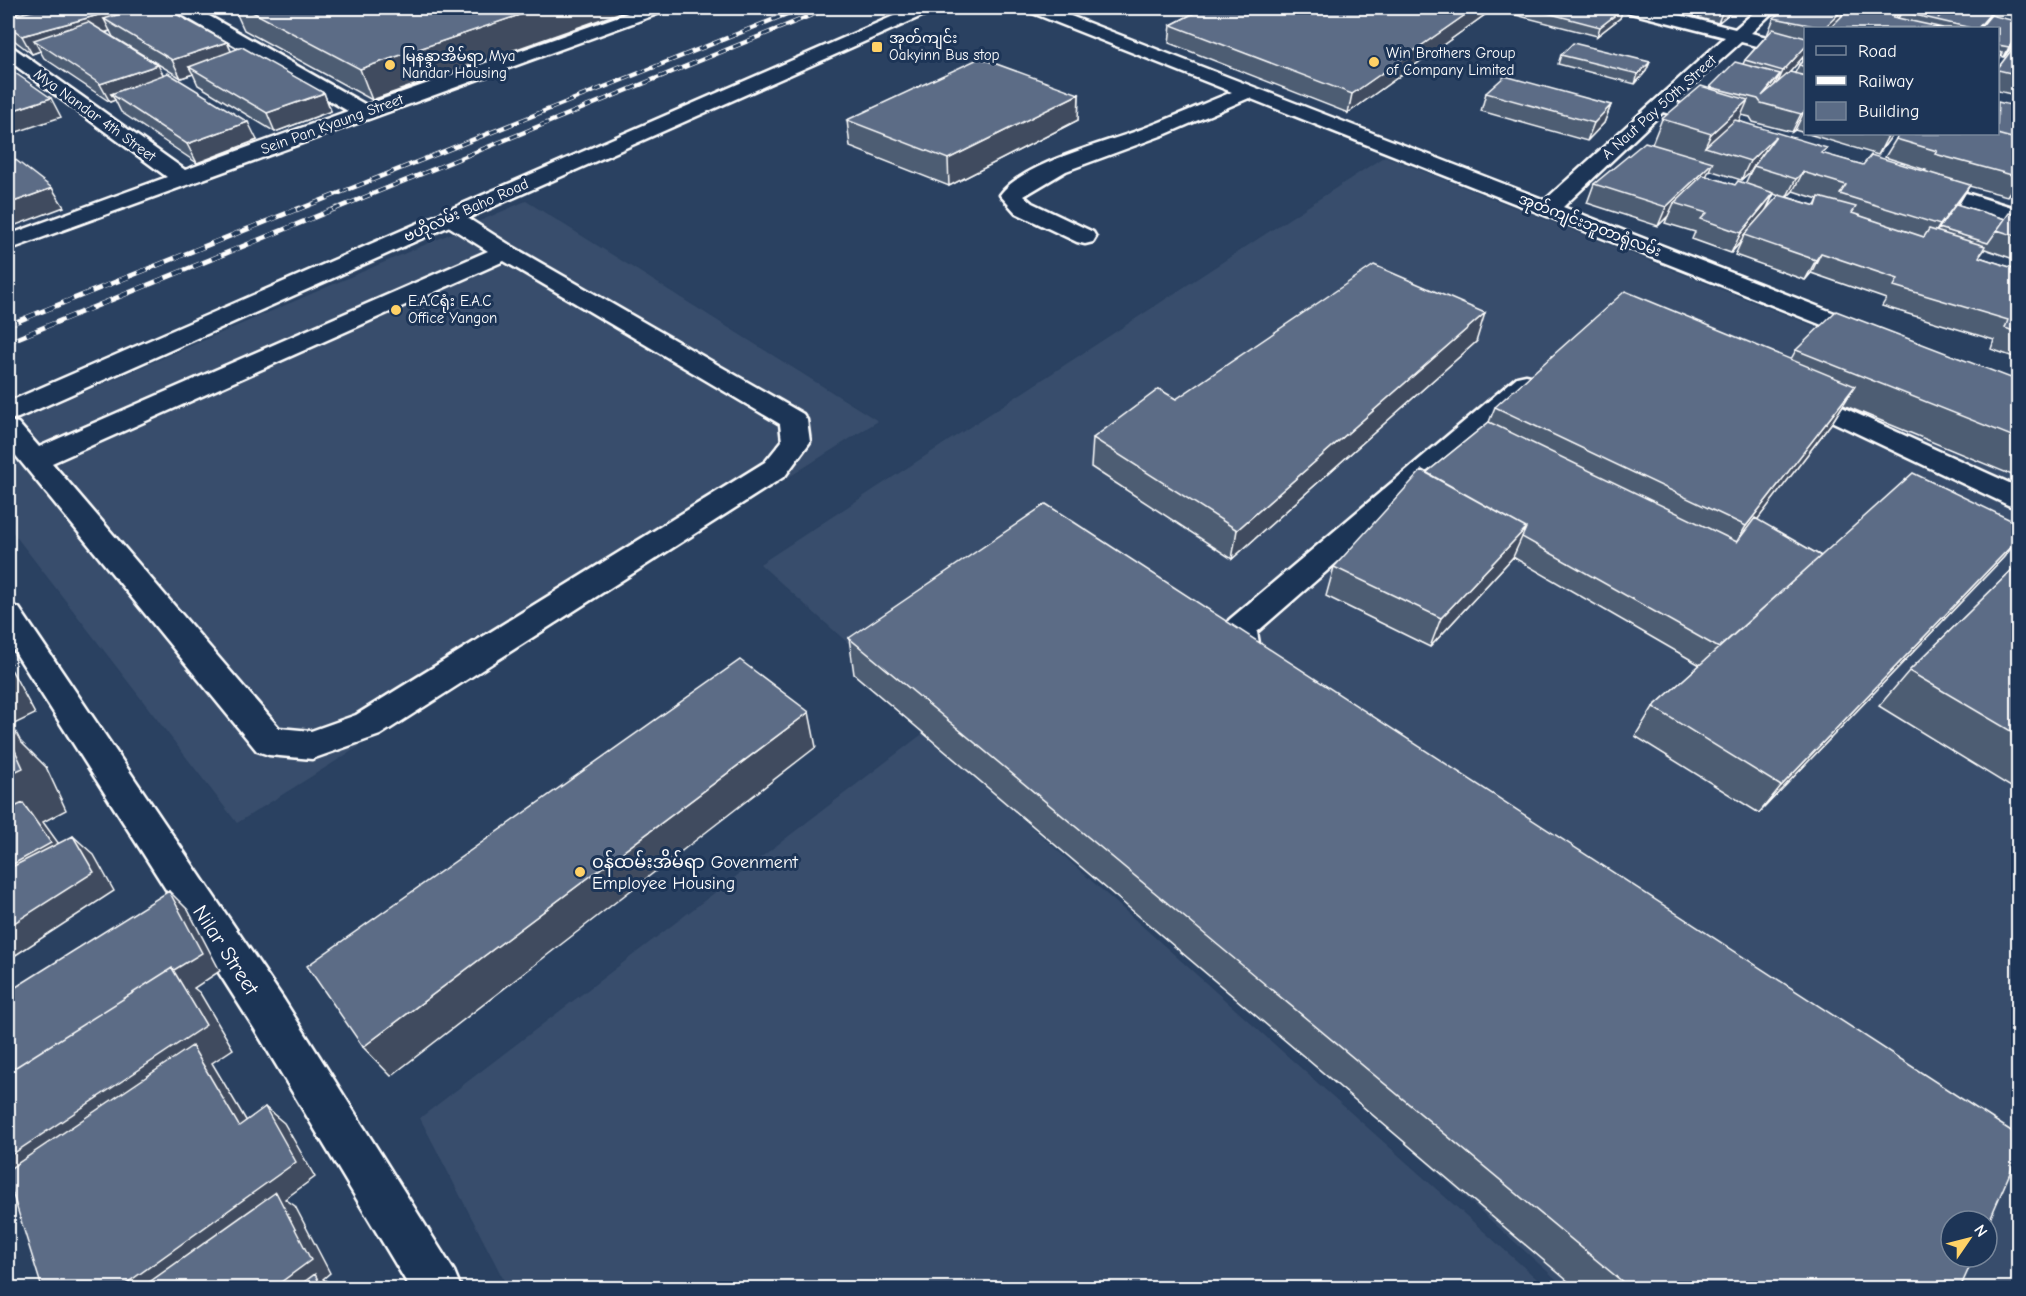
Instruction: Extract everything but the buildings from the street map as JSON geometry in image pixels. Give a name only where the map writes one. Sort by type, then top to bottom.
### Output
[{"type":"street","points":[[183,8],[364,112]]},
{"type":"street","name":"Sein Pan Kyaung Street","points":[[8,243],[364,112],[657,8]]},
{"type":"street","name":"ဗဟိုလမ်း Baho Road","points":[[8,412],[925,8]]},
{"type":"street","name":"အုတ်ကျင်းဘူတာရုံလမ်း","points":[[1036,8],[1887,342]]},
{"type":"street","points":[[1633,8],[1804,51]]},
{"type":"street","name":"A Naut Pay 50th Street","points":[[1549,208],[1769,8]]},
{"type":"street","points":[[223,31],[244,24]]},
{"type":"street","points":[[501,46],[522,55]]},
{"type":"street","points":[[1161,57],[1183,48]]},
{"type":"street","name":"Mya Nandar 4th Street","points":[[8,52],[182,178]]},
{"type":"street","points":[[1085,237],[1024,208],[1011,195],[1027,182],[1248,92]]},
{"type":"street","points":[[1660,105],[1738,129]]},
{"type":"street","points":[[1895,178],[2019,216]]},
{"type":"street","points":[[8,429],[269,741],[312,745],[368,725],[775,469],[796,442],[793,420],[505,252],[450,216]]},
{"type":"street","points":[[34,460],[505,252]]},
{"type":"street","points":[[1294,688],[1244,655],[1240,628],[1545,367]]},
{"type":"street","points":[[1776,384],[2019,498]]},
{"type":"street","name":"Nilar Street","points":[[8,616],[169,894],[269,1014],[437,1288]]},
{"type":"shaded area","points":[[1385,156],[2018,407],[2018,1288],[1566,1288],[760,564]]},
{"type":"shaded area","points":[[526,201],[878,421],[237,823],[8,526],[8,425]]},
{"type":"shaded area","points":[[925,732],[1547,1288],[508,1288],[420,1118]]},
{"type":"railway","points":[[297,210],[802,8]]},
{"type":"railway","points":[[333,210],[829,8]]},
{"type":"railway","points":[[8,325],[300,208]]},
{"type":"railway","points":[[8,342],[337,208]]},
{"type":"place","name":"အုတ်ကျင်း Oakyinn Bus stop","points":[[877,47]]},
{"type":"place","name":"Win Brothers Group of Company Limited","points":[[1374,62]]},
{"type":"place","name":"မြနန္ဒာအိမ်ရာ Mya Nandar Housing","points":[[390,65]]},
{"type":"place","name":"E.A.Cရုံး E.A.C Office Yangon","points":[[396,310]]},
{"type":"place","name":"၀န်ထမ်းအိမ်ရာ Govenment Employee Housing","points":[[580,872]]}]
